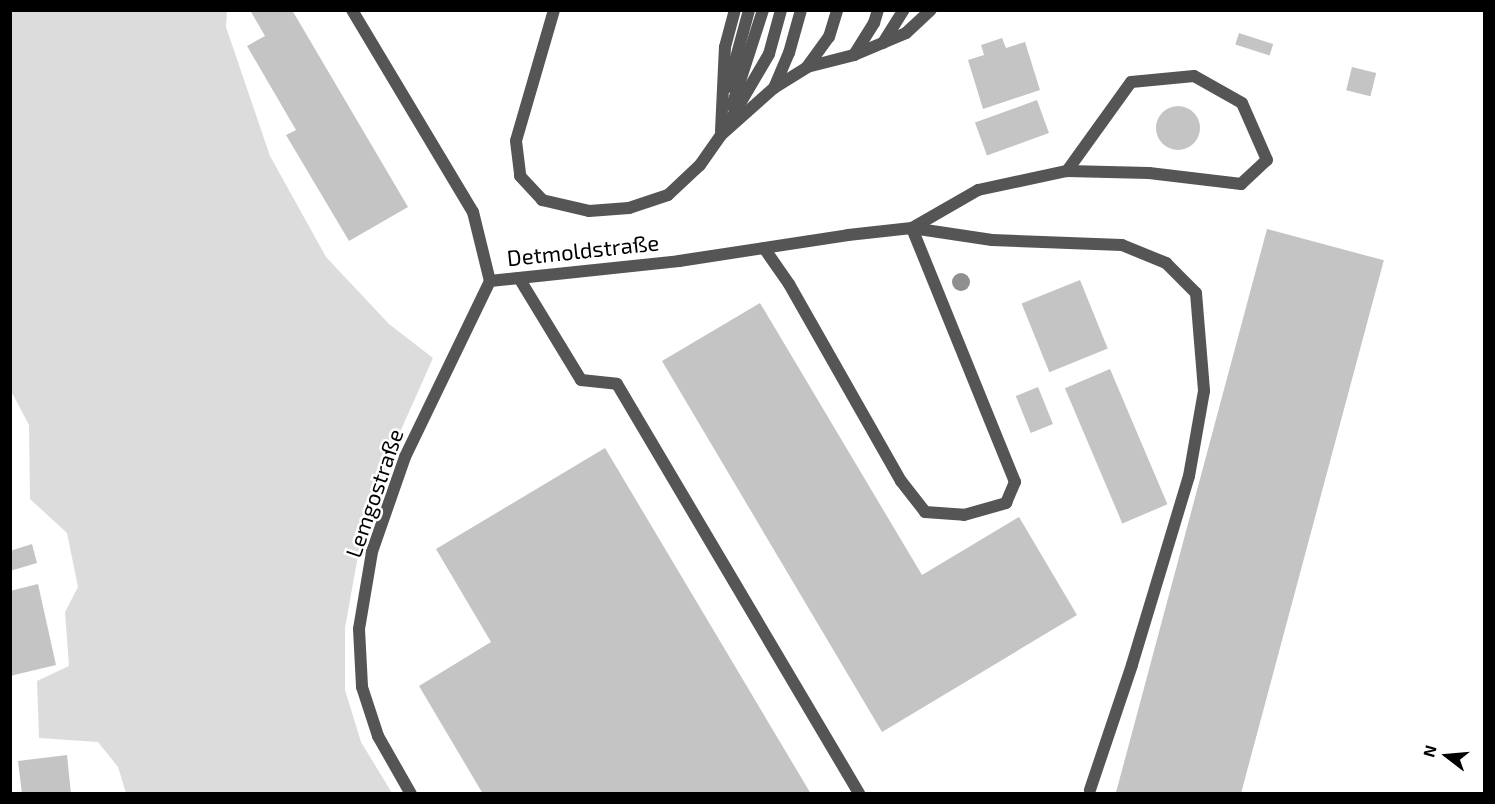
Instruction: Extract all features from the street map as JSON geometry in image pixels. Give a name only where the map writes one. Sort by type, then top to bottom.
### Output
[{"type":"street","name":"Detmoldstraße","points":[[352,10],[473,212],[490,281],[679,261],[912,228]]},
{"type":"street","points":[[554,10],[516,141],[519,176],[542,200],[589,211],[629,208],[668,195],[700,165],[721,135],[769,54],[780,10]]},
{"type":"street","points":[[721,135],[725,47],[735,10]]},
{"type":"street","points":[[723,105],[749,10]]},
{"type":"street","points":[[721,135],[753,49],[763,10]]},
{"type":"street","points":[[774,88],[789,53],[801,10]]},
{"type":"street","points":[[807,67],[829,37],[837,10]]},
{"type":"street","points":[[854,55],[874,23],[878,10]]},
{"type":"street","points":[[883,43],[904,10]]},
{"type":"street","points":[[721,135],[774,88],[807,67],[854,55],[906,33],[932,10]]},
{"type":"street","points":[[912,228],[978,190],[1067,171],[1149,173],[1241,184],[1267,160],[1242,103],[1194,76],[1131,82],[1067,171]]},
{"type":"street","points":[[764,248],[789,284],[902,481],[925,512],[964,515],[1006,503],[1015,482],[912,228]]},
{"type":"street","points":[[912,228],[992,240],[1122,245],[1166,263],[1196,293],[1204,391],[1189,476],[1132,665],[1090,790]]},
{"type":"street","points":[[519,278],[581,380],[617,384],[859,794]]},
{"type":"street","name":"Lemgostraße","points":[[411,794],[378,736],[362,687],[359,629],[372,552],[405,457],[490,281]]},
{"type":"shaded area","points":[[11,10],[227,11],[226,27],[270,156],[326,257],[389,324],[433,358],[392,450],[359,550],[345,628],[345,690],[361,742],[392,793],[126,793],[118,767],[98,742],[39,738],[37,681],[69,666],[65,612],[78,587],[67,533],[30,499],[29,425],[11,391]]},
{"type":"building","points":[[250,10],[292,10],[408,207],[349,241],[286,135],[296,130],[247,46],[265,36]]},
{"type":"building","points":[[1239,33],[1273,44],[1270,56],[1235,44]]},
{"type":"building","points":[[1002,38],[1006,48],[1025,42],[1040,90],[983,109],[968,60],[984,55],[981,45]]},
{"type":"building","points":[[1352,67],[1376,73],[1370,96],[1346,90]]},
{"type":"building","points":[[1037,100],[1049,133],[987,155],[975,123]]},
{"type":"building","points":[[1178,106],[1193,113],[1200,128],[1193,143],[1178,150],[1163,143],[1156,128],[1163,113]]},
{"type":"building","points":[[1267,229],[1384,260],[1241,794],[1116,794]]},
{"type":"building","points":[[1080,280],[1108,349],[1049,372],[1022,304]]},
{"type":"building","points":[[760,303],[922,575],[1019,517],[1077,615],[882,732],[662,361]]},
{"type":"building","points":[[1110,369],[1167,504],[1122,523],[1065,388]]},
{"type":"building","points":[[1038,387],[1053,424],[1031,433],[1016,396]]},
{"type":"building","points":[[605,448],[811,794],[483,794],[419,686],[491,642],[436,549]]},
{"type":"building","points":[[32,544],[37,563],[10,571],[10,551]]},
{"type":"building","points":[[38,584],[56,665],[10,676],[10,591]]},
{"type":"building","points":[[67,755],[71,794],[22,794],[18,761]]}]
